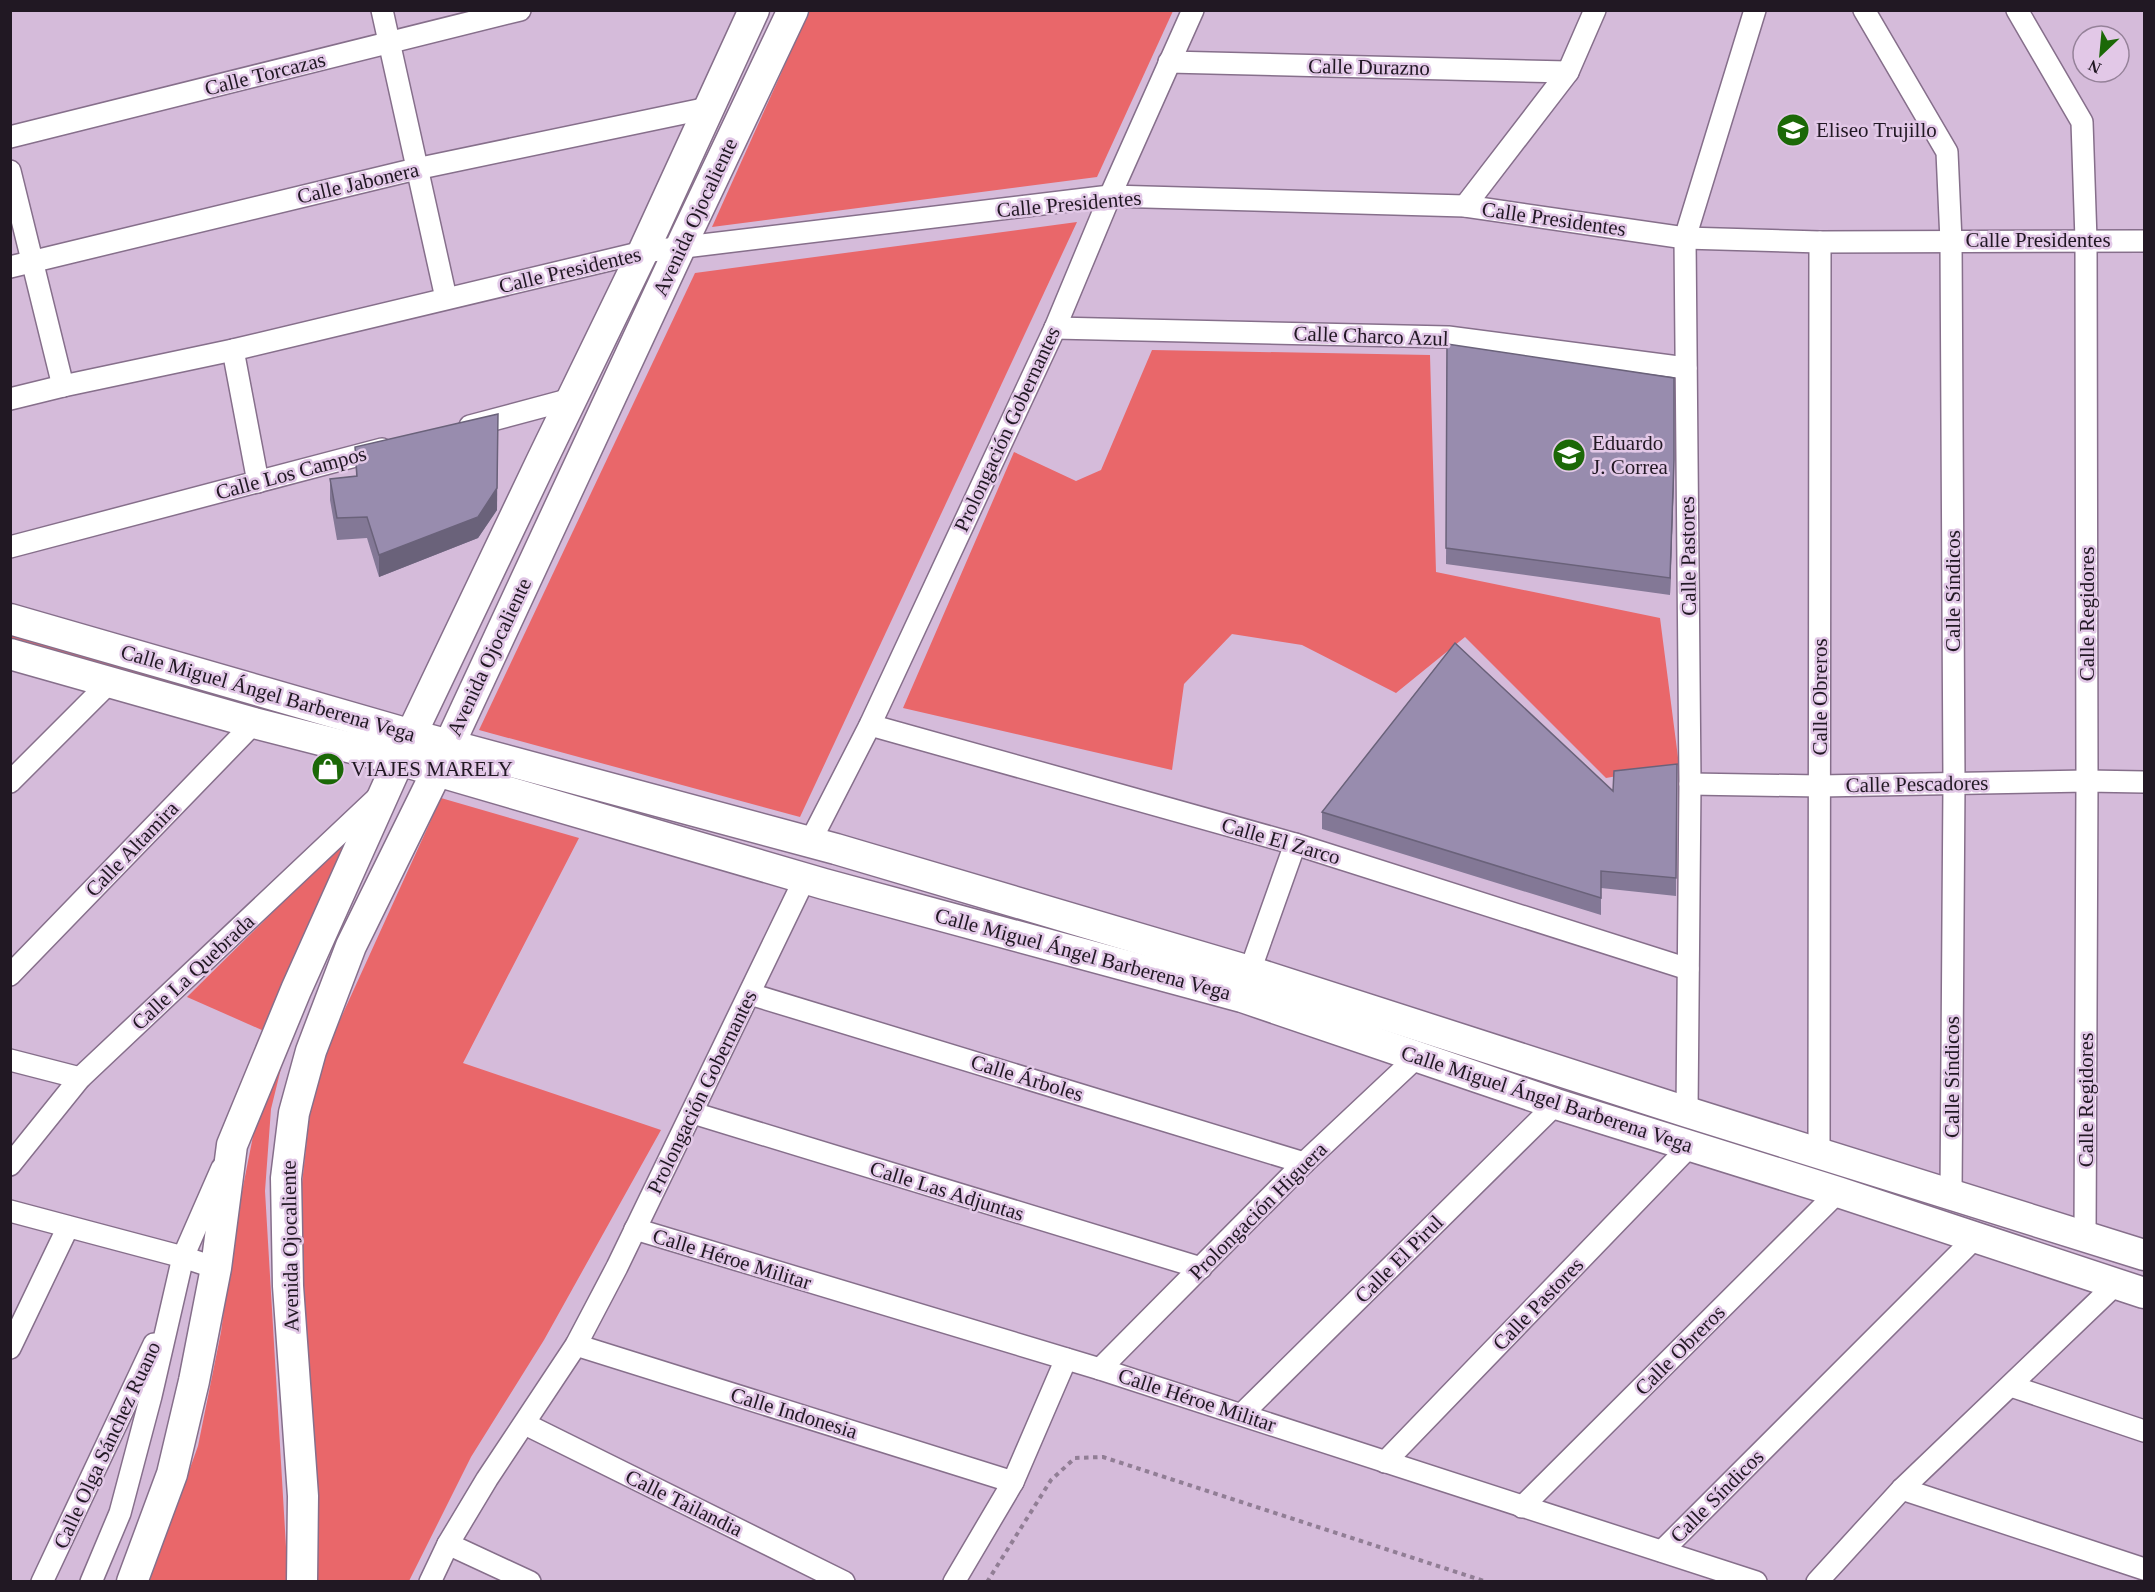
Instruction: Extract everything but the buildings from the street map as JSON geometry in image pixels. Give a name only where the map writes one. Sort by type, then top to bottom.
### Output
[{"type":"street","points":[[382,10],[446,298]]},
{"type":"street","name":"Calle Torcazas","points":[[10,137],[520,10]]},
{"type":"street","name":"Avenida Ojocaliente","points":[[91,1581],[120,1513],[151,1396],[183,1257],[296,990],[387,789],[643,252],[754,10]]},
{"type":"street","name":"Avenida Ojocaliente","points":[[302,1581],[303,1497],[288,1286],[285,1178],[294,1113],[311,1052],[351,946],[437,771],[793,10]]},
{"type":"street","name":"Prolongación Gobernantes","points":[[810,842],[870,725],[1055,328],[1110,196],[1193,10]]},
{"type":"street","points":[[1465,206],[1568,72],[1595,10]]},
{"type":"street","name":"Calle Pastores","points":[[1687,1112],[1690,784],[1685,238],[1755,10]]},
{"type":"street","name":"Calle Síndicos","points":[[1864,10],[1947,152],[1951,241],[1954,783],[1951,1194]]},
{"type":"street","name":"Calle Regidores","points":[[2017,10],[2082,122],[2086,240],[2085,1236]]},
{"type":"street","name":"Calle Durazno","points":[[1169,62],[1568,72]]},
{"type":"street","name":"Calle Jabonera","points":[[10,267],[416,169],[708,108]]},
{"type":"street","points":[[10,171],[63,386]]},
{"type":"street","name":"Calle Presidentes","points":[[10,399],[233,350],[643,252],[1110,196],[1465,206],[1685,238],[1820,242],[2145,241]]},
{"type":"street","name":"Calle Obreros","points":[[1819,1152],[1820,242]]},
{"type":"street","name":"Calle Charco Azul","points":[[1055,328],[1448,337],[1686,368]]},
{"type":"street","points":[[233,350],[258,482]]},
{"type":"street","points":[[455,430],[571,399]]},
{"type":"street","name":"Calle Los Campos","points":[[10,547],[397,445]]},
{"type":"street","name":"Calle Miguel Ángel Barberena Vega","points":[[10,619],[406,748],[437,771],[805,878],[1246,984],[1418,1056],[1556,1104],[1838,1192],[2145,1293]]},
{"type":"street","name":"Calle Miguel Ángel Barberena Vega","points":[[10,654],[254,723],[406,748],[449,744],[810,842],[1246,984],[1687,1112],[2145,1255]]},
{"type":"street","points":[[10,782],[111,681]]},
{"type":"street","name":"Calle Altamira","points":[[10,975],[254,723]]},
{"type":"street","name":"Calle El Zarco","points":[[870,725],[1294,844],[1688,969]]},
{"type":"street","name":"Calle Pescadores","points":[[1690,784],[1820,786],[2145,782]]},
{"type":"street","name":"Calle La Quebrada","points":[[10,1165],[80,1078],[387,789]]},
{"type":"street","points":[[1246,984],[1294,844]]},
{"type":"street","name":"Prolongación Gobernantes","points":[[430,1581],[448,1544],[487,1479],[576,1345],[693,1113],[805,878]]},
{"type":"street","name":"Calle Árboles","points":[[750,994],[1304,1163]]},
{"type":"street","name":"Prolongación Higuera","points":[[1100,1369],[1304,1163],[1418,1056]]},
{"type":"street","points":[[10,1060],[80,1078]]},
{"type":"street","name":"Calle El Pirul","points":[[1242,1414],[1556,1104]]},
{"type":"street","name":"Calle Las Adjuntas","points":[[693,1113],[1201,1268]]},
{"type":"street","name":"Avenida Ojocaliente","points":[[132,1581],[172,1474],[194,1382],[216,1268],[232,1145]]},
{"type":"street","name":"Calle Pastores","points":[[1385,1462],[1690,1146]]},
{"type":"street","name":"Calle Obreros","points":[[1522,1507],[1838,1192]]},
{"type":"street","points":[[10,1211],[183,1257],[216,1268]]},
{"type":"street","points":[[10,1348],[68,1227]]},
{"type":"street","name":"Calle Héroe Militar","points":[[635,1229],[1100,1369],[1756,1581]]},
{"type":"street","name":"Calle Síndicos","points":[[1662,1551],[1975,1238]]},
{"type":"street","points":[[1817,1581],[1902,1489],[2116,1284]]},
{"type":"street","name":"Calle Olga Sánchez Ruano","points":[[42,1581],[171,1308]]},
{"type":"street","name":"Calle Indonesia","points":[[576,1345],[1013,1482]]},
{"type":"street","points":[[954,1581],[1013,1482],[1066,1359]]},
{"type":"street","points":[[2011,1386],[2145,1431]]},
{"type":"street","name":"Calle Tailandia","points":[[525,1424],[844,1581]]},
{"type":"street","points":[[1902,1489],[2145,1569]]},
{"type":"street","points":[[448,1544],[530,1581]]},
{"type":"path","points":[[987,1581],[1051,1480],[1076,1458],[1103,1457],[1487,1581]]},
{"type":"shaded area","points":[[809,11],[1173,11],[1097,177],[712,227]]},
{"type":"shaded area","points":[[1077,222],[800,817],[479,730],[695,273]]},
{"type":"shaded area","points":[[1152,350],[1430,355],[1436,572],[1660,618],[1679,765],[1606,778],[1465,637],[1396,693],[1302,645],[1232,634],[1184,684],[1172,770],[903,708],[1014,452],[1076,481],[1101,470]]},
{"type":"shaded area","points":[[10,629],[397,738],[394,752],[11,641]]},
{"type":"shaded area","points":[[441,798],[579,838],[463,1063],[661,1130],[544,1340],[471,1457],[409,1581],[318,1581],[300,1201],[314,1077]]},
{"type":"shaded area","points":[[353,833],[264,1031],[187,997]]},
{"type":"shaded area","points":[[289,1036],[271,1109],[265,1191],[288,1581],[149,1582],[198,1446],[221,1332],[236,1222],[258,1111]]},
{"type":"place","name":"Eliseo Trujillo","points":[[1793,130]]},
{"type":"place","name":"Eduardo J. Correa","points":[[1569,455]]},
{"type":"place","name":"VIAJES MARELY","points":[[328,769]]}]
